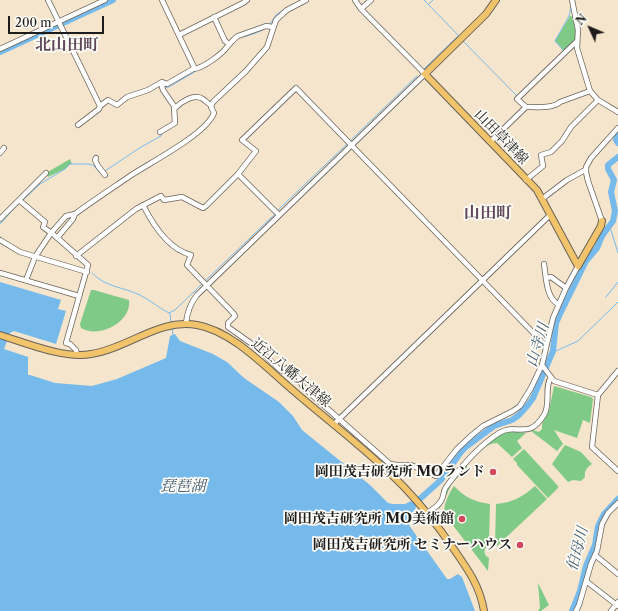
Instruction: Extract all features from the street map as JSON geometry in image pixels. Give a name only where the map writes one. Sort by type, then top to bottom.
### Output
[{"type":"main road","points":[[425,74],[486,14],[496,0]]},
{"type":"main road","name":"山田草津線","points":[[425,74],[537,190],[578,266]]},
{"type":"main road","points":[[578,266],[601,226],[602,221]]},
{"type":"main road","name":"近江八幡大津線","points":[[0,335],[62,353],[77,355],[103,352],[171,325],[186,324],[209,328],[219,332],[233,340],[391,474],[414,498],[427,513],[471,574],[479,592],[484,611]]},
{"type":"street","points":[[48,0],[100,106]]},
{"type":"street","points":[[0,49],[59,24],[62,21],[105,0]]},
{"type":"street","points":[[162,0],[194,66],[193,69]]},
{"type":"street","points":[[179,35],[247,0]]},
{"type":"street","points":[[211,105],[246,71],[267,47],[274,23],[281,15],[306,0]]},
{"type":"street","points":[[186,324],[191,303],[204,283],[349,143],[425,74],[361,9],[355,0]]},
{"type":"street","points":[[361,9],[371,0]]},
{"type":"street","points":[[572,0],[578,30],[577,48],[590,90],[598,100],[618,112]]},
{"type":"street","points":[[214,18],[225,41],[229,44]]},
{"type":"street","points":[[78,126],[108,100],[117,107],[127,97],[148,90],[162,82],[166,84],[193,69],[197,69],[215,58],[238,36],[266,26],[273,27]]},
{"type":"street","points":[[526,107],[517,99],[577,40]]},
{"type":"street","points":[[160,132],[175,123],[175,108],[163,90],[162,87],[164,83]]},
{"type":"street","points":[[76,256],[136,209],[161,196],[164,200],[182,197],[203,208],[238,174],[256,152],[242,140],[296,88],[546,346]]},
{"type":"street","points":[[490,142],[526,107],[557,105],[560,102],[590,90]]},
{"type":"street","points":[[26,280],[35,257],[51,233],[66,216],[75,214],[198,132],[212,118],[214,113],[211,105],[202,98],[185,100],[175,108]]},
{"type":"street","points":[[526,180],[544,166],[541,155],[551,152],[562,141],[571,127],[598,100]]},
{"type":"street","points":[[542,199],[567,180],[585,170],[591,158],[618,128]]},
{"type":"street","points":[[0,153],[4,148]]},
{"type":"street","points":[[96,158],[95,160],[98,166],[105,175]]},
{"type":"street","points":[[585,170],[602,221]]},
{"type":"street","points":[[0,219],[46,173]]},
{"type":"street","points":[[238,174],[277,213]]},
{"type":"street","points":[[19,200],[45,222],[43,227],[88,265],[66,343],[70,344],[76,350],[77,355]]},
{"type":"street","points":[[143,205],[154,227],[179,251],[191,255],[187,265],[234,314],[234,317],[228,323],[228,327],[259,349],[280,370],[283,371],[287,368],[291,368],[300,380],[301,385],[390,464],[411,465],[436,476],[457,449],[472,435],[483,426],[520,406],[542,366],[553,318],[558,304],[578,266]]},
{"type":"street","points":[[57,238],[73,219],[75,214]]},
{"type":"street","points":[[333,425],[550,215]]},
{"type":"street","points":[[0,240],[20,252],[86,272]]},
{"type":"street","points":[[544,264],[550,294],[554,302],[558,304]]},
{"type":"street","points":[[0,273],[79,296]]},
{"type":"street","points":[[546,278],[551,277],[566,288]]},
{"type":"street","points":[[542,366],[554,381],[598,395]]},
{"type":"street","points":[[618,371],[598,395],[592,448],[618,471]]},
{"type":"street","points":[[427,513],[441,501],[445,488],[468,461],[500,432],[506,430],[530,430],[536,425],[547,410],[549,375]]},
{"type":"street","points":[[576,611],[600,539],[602,524],[608,513],[618,503]]},
{"type":"street","points":[[595,555],[618,574]]},
{"type":"street","points":[[586,580],[617,604],[611,611]]},
{"type":"green space","points":[[570,16],[575,17],[577,32],[573,43],[564,51],[555,41]]},
{"type":"green space","points":[[70,159],[72,164],[48,177],[46,173]]},
{"type":"green space","points":[[91,290],[129,300],[129,308],[120,321],[105,330],[88,331],[81,328],[80,324]]},
{"type":"green space","points":[[554,386],[591,397],[593,399],[590,423],[583,420],[577,438],[554,430],[563,444],[557,451],[531,431],[533,430],[539,432],[542,429],[542,424],[549,411]]},
{"type":"green space","points":[[509,431],[526,433],[517,441],[522,448],[512,457],[497,443],[489,445],[467,464],[467,468],[452,483],[467,463],[492,440]]},
{"type":"green space","points":[[565,445],[581,452],[592,464],[586,469],[585,477],[581,481],[573,480],[568,482],[552,464]]},
{"type":"green space","points":[[524,449],[558,486],[558,488],[548,498],[513,459]]},
{"type":"green space","points":[[452,483],[443,503],[439,509],[438,507]]},
{"type":"green space","points":[[454,486],[470,498],[479,502],[490,504],[489,544],[484,552],[489,558],[488,571],[445,515],[445,504]]},
{"type":"green space","points":[[535,486],[547,499],[497,546],[495,545],[496,504],[517,498],[527,493]]},
{"type":"green space","points":[[538,583],[549,605],[541,611],[538,611],[540,608]]},
{"type":"water","name":"琵琶湖","points":[[0,282],[61,300],[58,309],[66,311],[56,344],[14,331],[10,333],[4,349],[28,357],[28,375],[55,383],[92,386],[117,379],[166,358],[170,336],[175,334],[180,341],[213,354],[227,362],[244,378],[279,402],[293,416],[302,430],[370,485],[388,503],[405,504],[411,501],[416,508],[409,525],[447,579],[450,579],[458,574],[462,577],[475,611],[0,611]]},
{"type":"waterway","points":[[0,52],[113,0]]},
{"type":"waterway","points":[[424,0],[459,36]]},
{"type":"waterway","points":[[429,4],[433,0]]},
{"type":"waterway","points":[[270,24],[276,15],[300,1]]},
{"type":"waterway","points":[[564,51],[555,41],[569,16],[571,7]]},
{"type":"waterway","points":[[243,37],[263,30]]},
{"type":"waterway","points":[[424,69],[458,36]]},
{"type":"waterway","points":[[463,41],[517,96]]},
{"type":"waterway","points":[[165,86],[167,88],[198,70]]},
{"type":"waterway","points":[[350,141],[417,76]]},
{"type":"waterway","points":[[105,171],[141,147],[161,136],[162,133]]},
{"type":"waterway","name":"山寺川","points":[[618,135],[616,140],[618,143]]},
{"type":"waterway","points":[[277,211],[347,144]]},
{"type":"waterway","name":"山寺川","points":[[410,510],[413,505],[441,480],[467,446],[494,426],[512,420],[519,415],[533,398],[553,351],[556,323],[560,314],[586,261],[597,248],[602,236],[613,221],[615,211],[611,192],[614,180],[608,169],[608,165],[618,157]]},
{"type":"waterway","points":[[23,200],[40,184],[65,169],[70,164],[90,164],[94,166],[101,174]]},
{"type":"waterway","points":[[0,224],[20,202]]},
{"type":"waterway","points":[[205,281],[275,214]]},
{"type":"waterway","points":[[610,227],[618,253]]},
{"type":"waterway","points":[[92,273],[97,278],[108,284],[140,295],[169,313]]},
{"type":"waterway","points":[[606,297],[618,282]]},
{"type":"waterway","points":[[169,313],[175,310],[203,283]]},
{"type":"waterway","points":[[553,350],[556,351],[578,341],[618,302]]},
{"type":"waterway","points":[[170,314],[171,322]]},
{"type":"waterway","points":[[172,327],[173,336]]},
{"type":"waterway","name":"伯母川","points":[[572,611],[580,591],[586,566],[595,545],[598,526],[604,514],[618,499]]},
{"type":"place","name":"岡田茂吉研究所 MOランド","points":[[493,472]]},
{"type":"place","name":"岡田茂吉研究所 MO美術館","points":[[462,519]]},
{"type":"place","name":"岡田茂吉研究所 セミナーハウス","points":[[520,545]]},
{"type":"district","name":"北山田町","points":[[67,45]]},
{"type":"district","name":"山田町","points":[[488,213]]}]
